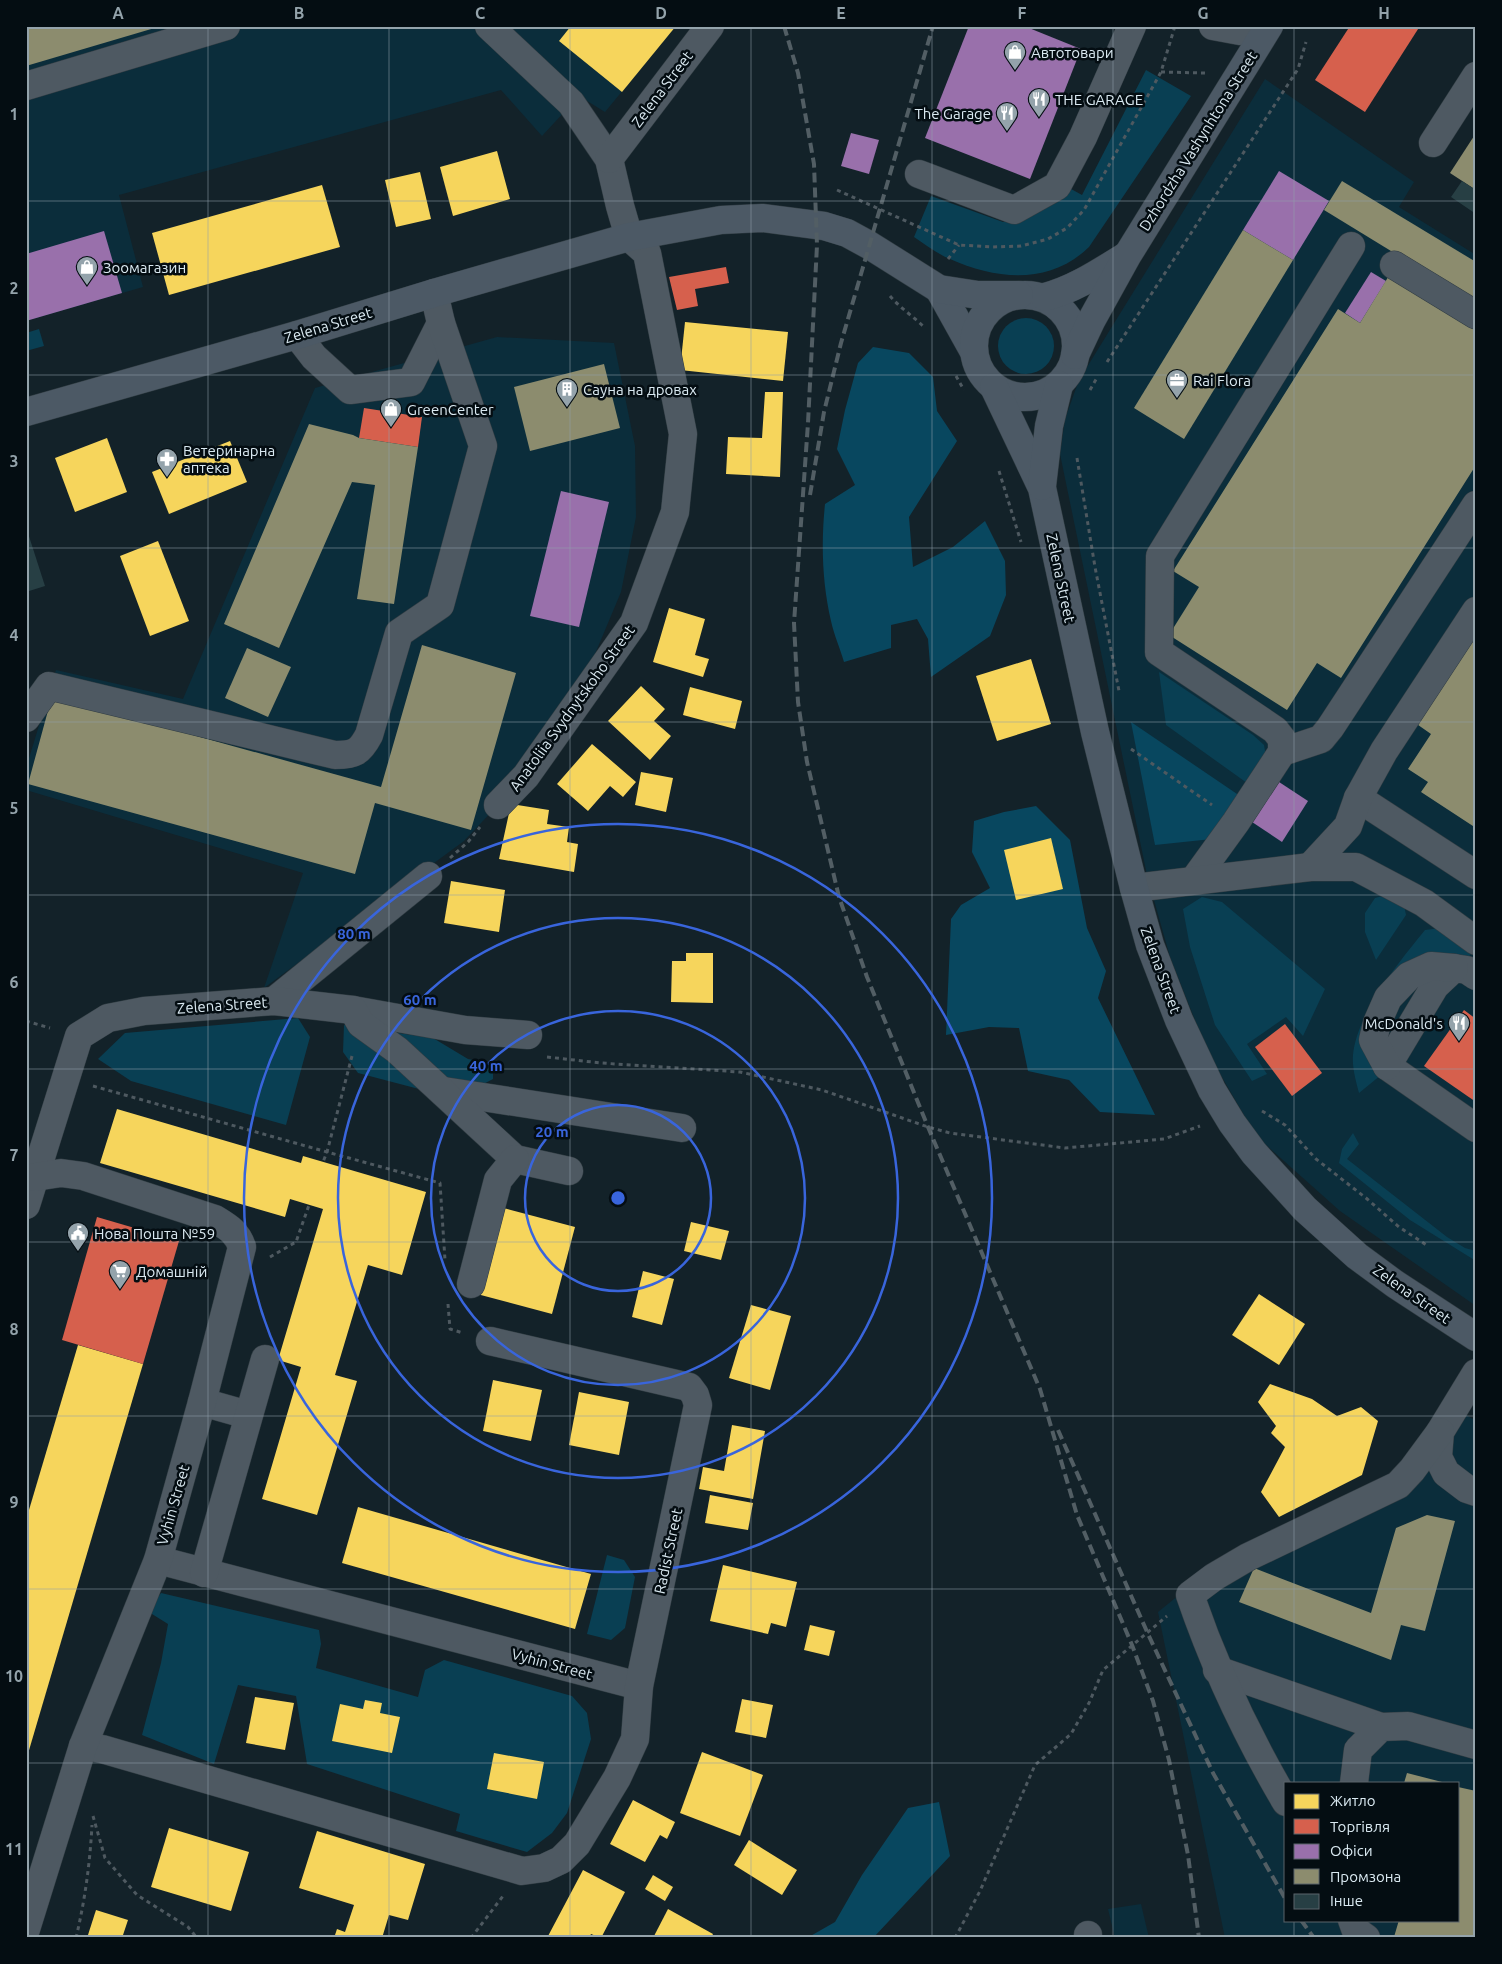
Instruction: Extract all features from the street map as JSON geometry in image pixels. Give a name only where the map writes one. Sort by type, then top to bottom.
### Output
[{"type":"main road","name":"Dzhordzha Vashynhtona Street","points":[[1075,355],[1091,321],[1127,256],[1269,26]]},
{"type":"main road","name":"Zelena Street","points":[[26,412],[297,335],[629,237],[721,220],[762,218],[824,226],[846,233],[869,245],[939,289],[978,294],[1032,296]]},
{"type":"main road","name":"Dzhordzha Vashynhtona Street","points":[[1032,296],[1060,293],[1127,256]]},
{"type":"main road","name":"Zelena Street","points":[[939,289],[973,350]]},
{"type":"main road","points":[[1032,296],[1061,308],[1071,321],[1076,336],[1075,355],[1069,370],[1059,385],[1043,394],[1026,397],[1009,395],[994,387],[982,373],[973,350],[976,333],[985,316],[996,304],[1032,296]]},
{"type":"main road","name":"Zelena Street","points":[[1042,488],[1048,426],[1059,385]]},
{"type":"main road","name":"Zelena Street","points":[[994,387],[1042,488],[1095,732],[1150,945],[1178,1020],[1212,1090],[1254,1153],[1305,1209],[1357,1256],[1476,1338]]},
{"type":"street","points":[[26,86],[226,26]]},
{"type":"street","points":[[489,26],[571,104],[609,159],[629,237]]},
{"type":"street","name":"Zelena Street","points":[[609,159],[710,26]]},
{"type":"street","points":[[918,174],[1014,210],[1057,186],[1083,137],[1132,26]]},
{"type":"street","points":[[1213,26],[1240,31],[1246,26]]},
{"type":"street","points":[[1434,143],[1476,76]]},
{"type":"street","name":"Anatoliia Svydnytskoho Street","points":[[498,805],[526,776],[634,623],[675,512],[683,434],[647,253],[629,237]]},
{"type":"street","points":[[1194,880],[1236,822],[1282,752],[1282,739],[1275,730],[1159,652],[1160,556],[1350,246]]},
{"type":"street","points":[[1394,265],[1476,315]]},
{"type":"street","points":[[26,718],[49,686],[335,755],[350,755],[362,748],[369,735],[399,632],[440,605],[483,446],[441,323],[434,293]]},
{"type":"street","points":[[297,335],[314,357],[350,390],[411,382],[441,323]]},
{"type":"street","points":[[1282,752],[1321,739],[1330,728],[1476,505]]},
{"type":"street","points":[[1310,867],[1348,826],[1358,798],[1384,751],[1476,611]]},
{"type":"street","points":[[1358,798],[1476,875]]},
{"type":"street","points":[[1134,888],[1310,867],[1356,867],[1424,903],[1476,941]]},
{"type":"street","points":[[274,1001],[428,876]]},
{"type":"street","points":[[1465,972],[1434,986],[1387,1066],[1476,1128]]},
{"type":"street","name":"Zelena Street","points":[[66,1079],[80,1036],[108,1018],[144,1010],[274,1001],[357,1017],[465,1030],[528,1035]]},
{"type":"street","points":[[357,1017],[444,1091],[515,1158],[569,1171]]},
{"type":"street","points":[[26,1205],[66,1079]]},
{"type":"street","points":[[444,1091],[682,1128]]},
{"type":"street","points":[[471,1284],[498,1180],[515,1158]]},
{"type":"street","name":"Vyhin Street","points":[[35,1177],[61,1173],[83,1176],[215,1219],[232,1230],[239,1238],[242,1247],[202,1402],[158,1560],[639,1686]]},
{"type":"street","name":"Radist Street","points":[[490,1341],[688,1387],[696,1395],[698,1405],[639,1686],[635,1739],[617,1778],[577,1844],[561,1860],[544,1868],[522,1871]]},
{"type":"street","points":[[204,1573],[265,1359]]},
{"type":"street","points":[[1284,1799],[1261,1760],[1218,1670],[1190,1595],[1214,1576],[1248,1557],[1398,1485],[1412,1470],[1440,1432],[1476,1373]]},
{"type":"street","points":[[202,1402],[248,1415]]},
{"type":"street","points":[[1440,1432],[1438,1457],[1446,1473],[1467,1489],[1476,1492]]},
{"type":"street","points":[[26,1929],[83,1746],[158,1560]]},
{"type":"street","points":[[1218,1670],[1381,1727],[1408,1726],[1476,1745]]},
{"type":"street","points":[[1354,1782],[1358,1750],[1381,1727]]},
{"type":"street","points":[[83,1746],[102,1749],[522,1871]]},
{"type":"street","points":[[1353,1922],[1356,1930],[1366,1938]]},
{"type":"path","points":[[1175,26],[1161,72],[1210,73]]},
{"type":"path","points":[[837,190],[958,245],[948,259]]},
{"type":"path","points":[[888,293],[899,307],[910,313],[931,334]]},
{"type":"path","points":[[955,374],[964,391]]},
{"type":"path","points":[[997,465],[1022,545]]},
{"type":"path","name":"Anatoliia Svydnytskoho Street","points":[[428,876],[468,842],[498,805]]},
{"type":"path","points":[[323,1162],[327,1152],[357,1017]]},
{"type":"path","points":[[545,1057],[601,1063],[740,1072],[822,1090],[950,1133],[1065,1148],[1164,1139],[1204,1125]]},
{"type":"path","points":[[66,1079],[440,1183],[445,1261]]},
{"type":"path","points":[[448,1300],[450,1329],[490,1341]]},
{"type":"path","points":[[955,1938],[980,1891],[1035,1766],[1071,1734],[1089,1703],[1103,1670],[1148,1634],[1190,1595]]},
{"type":"path","points":[[76,1938],[84,1904],[90,1864],[92,1814],[105,1858],[137,1895],[188,1927],[197,1938]]},
{"type":"path","points":[[471,1938],[522,1871]]},
{"type":"shaded area","points":[[26,26],[676,26],[605,112],[579,96],[542,136],[501,90],[119,195],[143,287],[26,321]]},
{"type":"shaded area","points":[[1146,70],[1191,96],[1089,247],[1074,259],[1057,268],[1040,273],[1004,274],[968,266],[950,259],[914,237],[931,196],[1003,222],[1030,215],[1062,184],[1082,195]]},
{"type":"shaded area","points":[[1265,79],[1414,182],[1399,207],[1476,255],[1476,1306],[1340,1211],[1256,1136],[1208,1053],[1170,957],[1147,875],[1060,454],[1065,419],[1079,380]]},
{"type":"shaded area","points":[[1026,318],[1037,320],[1046,326],[1052,335],[1054,346],[1052,357],[1046,366],[1037,372],[1026,374],[1015,372],[1006,366],[1000,357],[998,346],[1000,335],[1006,326],[1015,320]]},
{"type":"shaded area","points":[[39,329],[44,346],[26,351],[26,333]]},
{"type":"shaded area","points":[[497,337],[614,343],[635,446],[636,517],[621,592],[582,685],[498,805],[464,841],[264,988],[303,873],[26,790],[26,768],[56,670],[183,699],[315,388]]},
{"type":"shaded area","points":[[873,347],[909,353],[933,377],[937,411],[957,441],[909,517],[913,567],[953,547],[985,521],[1005,561],[1006,595],[990,636],[931,677],[928,639],[917,619],[891,625],[891,648],[844,662],[832,626],[828,606],[823,562],[825,504],[855,485],[837,449],[858,363]]},
{"type":"shaded area","points":[[1159,672],[1253,735],[1264,745],[1266,757],[1247,783],[1166,725]]},
{"type":"shaded area","points":[[1131,722],[1240,796],[1212,839],[1155,845]]},
{"type":"shaded area","points":[[1036,806],[1070,840],[1087,928],[1106,971],[1098,998],[1155,1115],[1100,1112],[1069,1080],[1028,1071],[1019,1028],[989,1027],[946,1035],[951,919],[961,905],[990,888],[972,852],[974,821],[1004,812]]},
{"type":"shaded area","points":[[1386,895],[1404,905],[1406,915],[1376,960],[1365,932],[1365,913],[1375,898]]},
{"type":"shaded area","points":[[1202,897],[1222,902],[1325,989],[1303,1036],[1286,1017],[1247,1044],[1267,1074],[1252,1081],[1215,1025],[1190,947],[1183,909]]},
{"type":"shaded area","points":[[1440,928],[1475,948],[1468,958],[1381,995],[1381,1075],[1359,1093],[1353,1055],[1362,1022],[1381,989],[1425,930]]},
{"type":"shaded area","points":[[298,1018],[310,1037],[286,1125],[131,1081],[98,1059],[125,1033]]},
{"type":"shaded area","points":[[344,1025],[433,1038],[468,1059],[493,1064],[493,1079],[468,1092],[438,1094],[358,1073],[343,1052]]},
{"type":"shaded area","points":[[1353,1133],[1359,1144],[1347,1159],[1447,1237],[1465,1248],[1476,1251],[1476,1261],[1410,1220],[1339,1163],[1342,1149]]},
{"type":"shaded area","points":[[1451,1406],[1476,1421],[1476,1938],[1225,1938],[1158,1612],[1205,1574],[1394,1483]]},
{"type":"shaded area","points":[[607,1555],[624,1560],[635,1577],[625,1628],[611,1640],[587,1634]]},
{"type":"shaded area","points":[[161,1593],[319,1630],[321,1644],[316,1668],[418,1697],[425,1670],[444,1660],[572,1696],[587,1713],[591,1739],[567,1813],[552,1833],[527,1852],[456,1831],[460,1814],[307,1764],[296,1696],[238,1685],[214,1764],[142,1735],[161,1663],[168,1624],[152,1614],[152,1606]]},
{"type":"shaded area","points":[[939,1802],[950,1856],[873,1938],[807,1938],[835,1922],[862,1875],[908,1808]]},
{"type":"shaded area","points":[[1141,1904],[1149,1938],[1115,1938],[1108,1909]]},
{"type":"building: Житло","points":[[571,26],[676,26],[622,92],[559,41]]},
{"type":"building: Житло","points":[[497,151],[510,199],[453,216],[440,167]]},
{"type":"building: Житло","points":[[420,172],[431,219],[396,227],[385,180]]},
{"type":"building: Житло","points":[[322,185],[340,247],[169,295],[152,233]]},
{"type":"building: Житло","points":[[685,322],[788,332],[783,381],[680,370]]},
{"type":"building: Житло","points":[[765,392],[783,392],[780,477],[726,474],[728,437],[762,438]]},
{"type":"building: Житло","points":[[107,438],[127,492],[75,512],[55,458]]},
{"type":"building: Житло","points":[[230,441],[247,482],[169,514],[152,472]]},
{"type":"building: Житло","points":[[158,541],[189,621],[150,636],[120,556]]},
{"type":"building: Житло","points":[[669,608],[705,619],[695,655],[709,659],[703,677],[653,662]]},
{"type":"building: Житло","points":[[1031,659],[1051,724],[997,741],[976,676]]},
{"type":"building: Житло","points":[[641,686],[665,709],[654,721],[671,736],[650,760],[608,721]]},
{"type":"building: Житло","points":[[690,687],[742,701],[735,729],[683,715]]},
{"type":"building: Житло","points":[[592,744],[636,782],[623,797],[610,786],[588,811],[557,784]]},
{"type":"building: Житло","points":[[641,772],[673,778],[666,812],[635,805]]},
{"type":"building: Житло","points":[[511,804],[549,810],[547,824],[569,827],[567,842],[578,844],[574,872],[499,859]]},
{"type":"building: Житло","points":[[1051,838],[1063,889],[1016,900],[1004,850]]},
{"type":"building: Житло","points":[[451,881],[505,890],[499,932],[444,923]]},
{"type":"building: Житло","points":[[686,953],[713,953],[713,1003],[671,1002],[672,961],[686,961]]},
{"type":"building: Житло","points":[[117,1109],[301,1163],[303,1156],[426,1192],[402,1275],[368,1265],[335,1375],[357,1381],[317,1515],[262,1499],[301,1367],[278,1360],[323,1209],[290,1199],[285,1217],[100,1163]]},
{"type":"building: Житло","points":[[500,1207],[575,1227],[552,1314],[477,1294]]},
{"type":"building: Житло","points":[[691,1222],[729,1231],[721,1260],[684,1251]]},
{"type":"building: Житло","points":[[643,1271],[674,1279],[662,1325],[632,1317]]},
{"type":"building: Житло","points":[[1259,1294],[1305,1324],[1279,1365],[1232,1335]]},
{"type":"building: Житло","points":[[751,1305],[791,1316],[770,1390],[729,1378]]},
{"type":"building: Житло","points":[[78,1345],[143,1364],[27,1757],[26,1520]]},
{"type":"building: Житло","points":[[493,1380],[542,1390],[531,1441],[483,1431]]},
{"type":"building: Житло","points":[[1270,1384],[1312,1399],[1337,1416],[1361,1407],[1378,1421],[1362,1475],[1279,1517],[1261,1492],[1285,1447],[1271,1433],[1276,1426],[1258,1402]]},
{"type":"building: Житло","points":[[579,1392],[629,1402],[619,1455],[569,1445]]},
{"type":"building: Житло","points":[[732,1425],[765,1431],[753,1499],[699,1489],[703,1467],[724,1471]]},
{"type":"building: Житло","points":[[710,1495],[753,1503],[748,1530],[705,1523]]},
{"type":"building: Житло","points":[[358,1507],[591,1574],[575,1629],[342,1563]]},
{"type":"building: Житло","points":[[723,1565],[797,1582],[786,1627],[771,1623],[768,1634],[710,1621]]},
{"type":"building: Житло","points":[[810,1625],[835,1631],[829,1656],[804,1650]]},
{"type":"building: Житло","points":[[255,1697],[294,1703],[285,1750],[246,1743]]},
{"type":"building: Житло","points":[[742,1699],[773,1705],[766,1738],[735,1732]]},
{"type":"building: Житло","points":[[365,1700],[382,1703],[380,1713],[400,1717],[392,1753],[332,1741],[340,1704],[363,1709]]},
{"type":"building: Житло","points":[[702,1752],[763,1775],[740,1836],[680,1813]]},
{"type":"building: Житло","points":[[494,1753],[544,1762],[537,1799],[487,1789]]},
{"type":"building: Житло","points":[[633,1800],[675,1822],[667,1839],[660,1835],[645,1862],[610,1844]]},
{"type":"building: Житло","points":[[169,1828],[249,1852],[231,1911],[151,1887]]},
{"type":"building: Житло","points":[[317,1831],[425,1864],[408,1920],[389,1915],[382,1938],[334,1938],[337,1929],[345,1932],[354,1905],[299,1888]]},
{"type":"building: Житло","points":[[749,1840],[797,1870],[782,1895],[734,1865]]},
{"type":"building: Житло","points":[[583,1870],[625,1892],[601,1938],[591,1934],[589,1938],[547,1938]]},
{"type":"building: Житло","points":[[653,1875],[673,1887],[665,1901],[645,1889]]},
{"type":"building: Житло","points":[[668,1909],[713,1934],[711,1938],[653,1938]]},
{"type":"building: Житло","points":[[96,1910],[128,1920],[122,1938],[87,1938]]},
{"type":"building: Торгівля","points":[[1350,26],[1420,26],[1365,112],[1315,80]]},
{"type":"building: Торгівля","points":[[726,267],[729,283],[695,289],[698,306],[677,310],[669,277]]},
{"type":"building: Торгівля","name":"GreenCenter","points":[[364,408],[422,417],[418,447],[359,438]]},
{"type":"building: Торгівля","name":"McDonald's","points":[[1464,1010],[1476,1019],[1476,1102],[1424,1066]]},
{"type":"building: Торгівля","points":[[1285,1024],[1322,1073],[1292,1096],[1255,1047]]},
{"type":"building: Торгівля","name":"Домашній","points":[[97,1217],[179,1241],[143,1364],[62,1340]]},
{"type":"building: Офіси","points":[[969,26],[1024,26],[1081,49],[1030,179],[925,138]]},
{"type":"building: Офіси","points":[[851,133],[879,140],[869,174],[841,166]]},
{"type":"building: Офіси","points":[[1279,171],[1329,201],[1293,260],[1243,230]]},
{"type":"building: Офіси","points":[[104,231],[122,293],[26,321],[26,254]]},
{"type":"building: Офіси","points":[[1371,272],[1386,281],[1360,323],[1345,313]]},
{"type":"building: Офіси","points":[[561,491],[609,502],[579,627],[530,616]]},
{"type":"building: Офіси","points":[[1276,780],[1308,801],[1282,842],[1249,820]]},
{"type":"building: Промзона","points":[[26,26],[158,26],[158,27],[26,66]]},
{"type":"building: Промзона","points":[[1476,133],[1476,190],[1450,173]]},
{"type":"building: Промзона","points":[[1342,181],[1476,262],[1476,303],[1324,210]]},
{"type":"building: Промзона","points":[[1243,230],[1293,260],[1184,439],[1134,408]]},
{"type":"building: Промзона","points":[[1390,274],[1476,328],[1476,465],[1341,678],[1317,663],[1287,710],[1169,635],[1199,587],[1173,571],[1338,309],[1360,323]]},
{"type":"building: Промзона","name":"Сауна на дровах","points":[[604,364],[620,428],[530,451],[514,387]]},
{"type":"building: Промзона","points":[[309,424],[359,438],[418,447],[394,604],[357,599],[375,485],[352,482],[279,648],[224,624]]},
{"type":"building: Промзона","points":[[1476,621],[1476,828],[1421,792],[1428,782],[1408,769],[1431,734],[1411,720]]},
{"type":"building: Промзона","points":[[422,645],[516,673],[471,830],[375,803],[355,874],[28,784],[52,696],[381,787]]},
{"type":"building: Промзона","points":[[247,648],[291,667],[268,717],[225,698]]},
{"type":"building: Промзона","points":[[1427,1515],[1455,1521],[1425,1631],[1401,1625],[1391,1660],[1239,1602],[1254,1568],[1371,1613],[1396,1528]]},
{"type":"building: Промзона","points":[[1407,1773],[1442,1782],[1404,1782]]},
{"type":"building: Промзона","points":[[1460,1787],[1476,1791],[1476,1938],[1394,1937],[1398,1922],[1460,1922]]},
{"type":"building: Інше","points":[[1462,181],[1476,190],[1476,214],[1451,197]]},
{"type":"building: Інше","points":[[26,527],[45,586],[26,592]]},
{"type":"railway","points":[[784,26],[798,73],[814,164],[817,245],[808,423],[794,623],[798,702],[807,762],[839,897],[867,977],[928,1127],[1040,1389],[1077,1515],[1132,1645],[1153,1701],[1169,1760],[1188,1855],[1199,1938]]},
{"type":"railway","points":[[810,495],[824,412],[841,343],[933,26]]},
{"type":"railway","points":[[1058,1430],[1148,1634],[1213,1773],[1284,1897]]},
{"type":"railway","points":[[1302,1922],[1314,1938]]},
{"type":"place","name":"Автотовари","points":[[1015,71]]},
{"type":"place","name":"THE GARAGE","points":[[1039,118]]},
{"type":"place","name":"The Garage","points":[[1007,132]]},
{"type":"place","name":"Зоомагазин","points":[[87,286]]},
{"type":"place","name":"Rai Flora","points":[[1177,399]]},
{"type":"place","name":"Сауна на дровах","points":[[567,408]]},
{"type":"place","name":"GreenCenter","points":[[391,428]]},
{"type":"place","name":"Ветеринарна аптека","points":[[167,478]]},
{"type":"place","name":"McDonald's","points":[[1459,1042]]},
{"type":"place","name":"Нова Пошта №59","points":[[78,1252]]},
{"type":"place","name":"Домашній","points":[[120,1290]]}]
